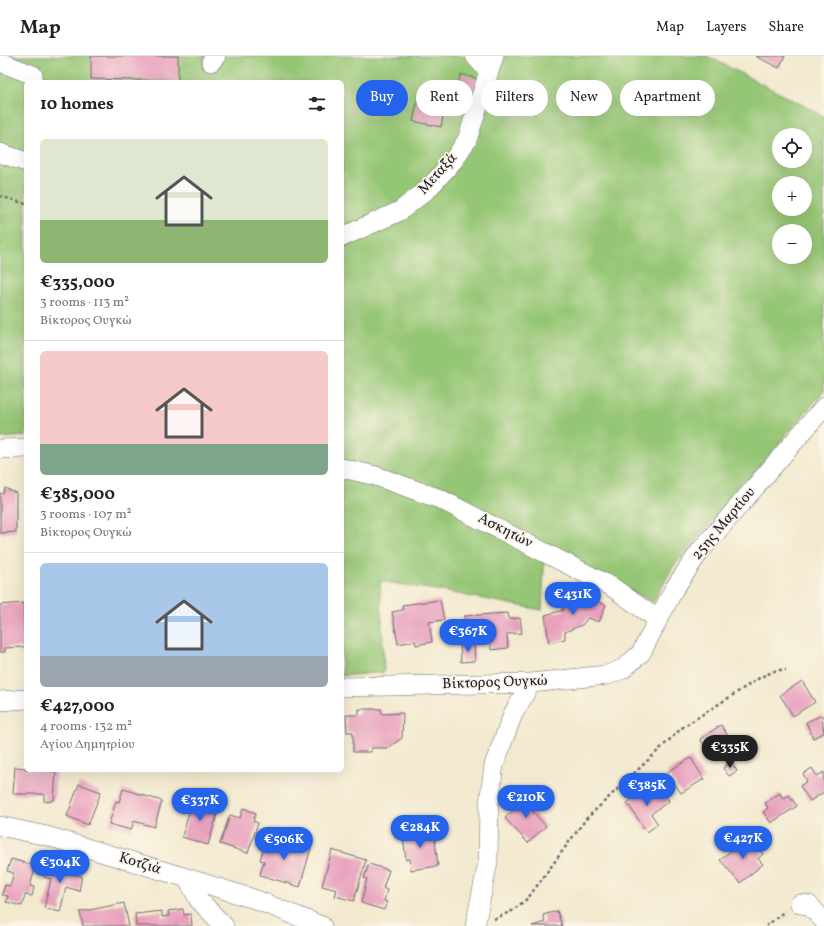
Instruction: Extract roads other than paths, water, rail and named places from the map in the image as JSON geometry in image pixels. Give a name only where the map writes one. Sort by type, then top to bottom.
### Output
[{"type":"street","points":[[475,56],[491,64]]},
{"type":"street","points":[[0,62],[33,75]]},
{"type":"street","name":"Μεταξά","points":[[344,237],[400,211],[428,189],[453,161],[467,140],[491,64]]},
{"type":"street","points":[[0,153],[24,161]]},
{"type":"street","name":"25ης Μαρτίου","points":[[641,652],[674,589],[700,551],[824,407]]},
{"type":"street","points":[[0,449],[24,448]]},
{"type":"street","name":"Ασκητών","points":[[344,468],[376,476],[447,502],[612,587],[657,619]]},
{"type":"street","name":"Βίκτορος Ουγκώ","points":[[344,687],[531,683],[607,676],[623,669],[641,652]]},
{"type":"street","points":[[484,923],[488,862],[489,803],[494,765],[513,714],[531,683]]},
{"type":"street","points":[[0,701],[24,699]]},
{"type":"street","name":"Κοτζιά","points":[[0,826],[47,836],[187,878],[254,899],[322,926]]},
{"type":"street","points":[[187,878],[199,900],[224,926]]},
{"type":"street","points":[[800,904],[809,905],[824,921]]}]
